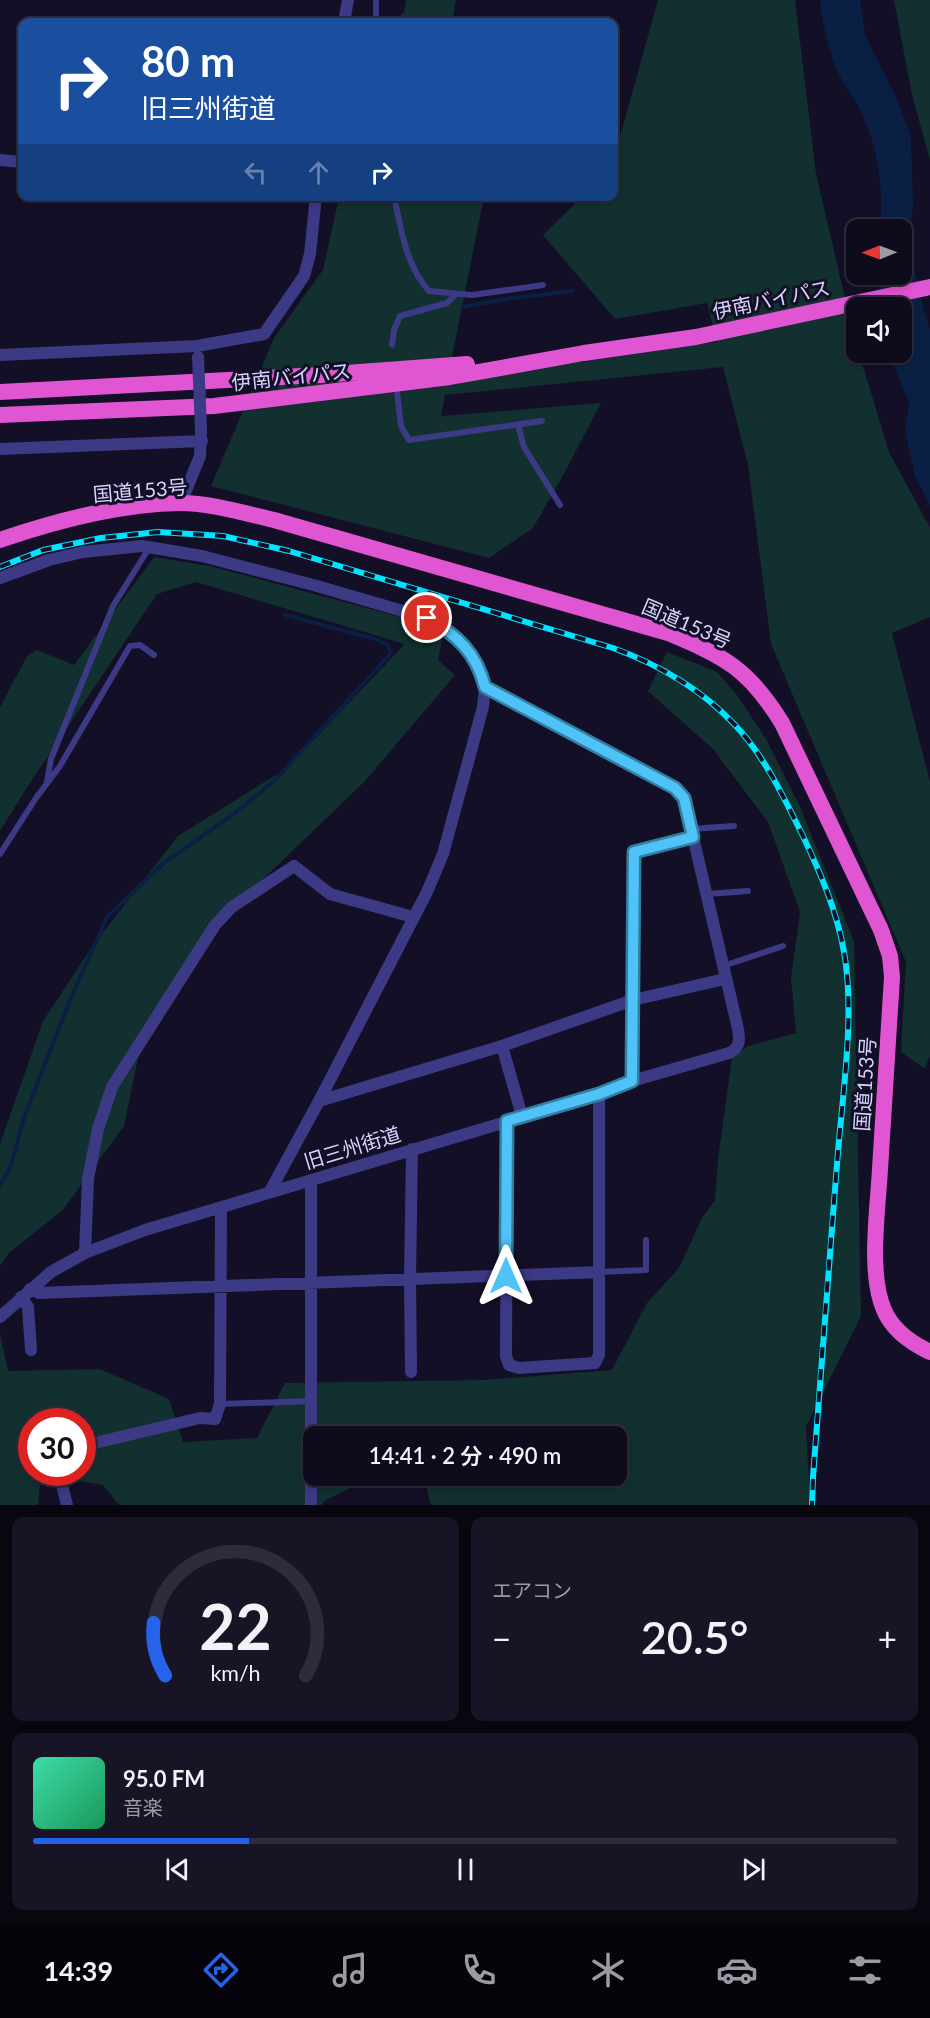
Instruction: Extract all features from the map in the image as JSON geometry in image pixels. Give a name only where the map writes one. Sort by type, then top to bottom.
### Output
[{"type":"highway","name":"伊南バイパス","points":[[0,415],[226,404],[450,377],[584,353],[696,337],[930,287]]},
{"type":"highway","name":"伊南バイパス","points":[[0,392],[320,375],[584,353]]},
{"type":"highway","name":"国道153号","points":[[0,540],[82,516],[138,507],[181,503],[229,509],[657,630],[714,653],[735,666],[768,700],[782,723],[881,930],[890,956],[892,977],[878,1201],[876,1279],[878,1294],[891,1323],[904,1336],[930,1352]]},
{"type":"street","points":[[345,18],[348,0]]},
{"type":"street","points":[[0,160],[18,162]]},
{"type":"street","points":[[0,355],[197,351],[264,334],[304,276],[310,254],[315,201]]},
{"type":"street","points":[[181,503],[200,456],[197,351]]},
{"type":"street","points":[[0,449],[201,435]]},
{"type":"street","points":[[0,578],[49,560],[116,547],[149,547],[202,556],[427,618],[447,629],[463,643],[482,675],[485,687],[483,707],[443,854],[320,1101],[270,1191]]},
{"type":"street","points":[[320,1101],[502,1046],[633,1000],[724,972],[684,798],[675,788],[485,687]]},
{"type":"street","points":[[632,1081],[634,852],[692,833]]},
{"type":"street","points":[[85,1253],[88,1179],[98,1129],[112,1087],[215,924],[232,907],[294,866],[330,894],[413,917]]},
{"type":"street","name":"旧三州街道","points":[[0,1317],[51,1272],[85,1253],[145,1230],[599,1094],[632,1081],[734,1050],[740,1038],[724,972]]},
{"type":"street","points":[[502,1046],[522,1116]]},
{"type":"street","points":[[507,1121],[506,1356],[509,1365],[519,1368],[595,1364],[599,1355],[599,1094]]},
{"type":"street","points":[[411,1149],[411,1372]]},
{"type":"street","points":[[311,1180],[311,1505]]},
{"type":"street","points":[[96,1443],[200,1418],[215,1419],[220,1404],[221,1206]]},
{"type":"street","points":[[31,1350],[26,1293],[600,1272]]},
{"type":"street","points":[[62,1486],[67,1505]]},
{"type":"lane","points":[[376,0],[376,18]]},
{"type":"lane","points":[[395,201],[405,246],[418,279],[429,291],[472,295],[543,285]]},
{"type":"lane","points":[[392,345],[394,330],[400,316],[447,303],[455,294]]},
{"type":"lane","points":[[397,392],[401,426],[409,440],[542,421]]},
{"type":"lane","points":[[518,424],[524,447],[560,505]]},
{"type":"lane","points":[[47,783],[51,759],[113,606],[149,547]]},
{"type":"lane","points":[[0,854],[95,708],[130,646],[140,645],[154,655]]},
{"type":"lane","points":[[692,833],[734,826]]},
{"type":"lane","points":[[706,894],[747,891]]},
{"type":"lane","points":[[724,972],[783,946]]},
{"type":"lane","points":[[600,1272],[646,1270],[646,1239]]},
{"type":"lane","points":[[220,1404],[312,1401]]},
{"type":"green space","points":[[406,0],[456,0],[453,18],[397,18],[404,12]]},
{"type":"green space","points":[[658,0],[795,0],[816,174],[846,302],[846,363],[862,363],[889,452],[930,528],[930,617],[892,633],[930,782],[930,1055],[925,1069],[901,1052],[906,962],[771,644],[748,465],[723,367],[445,395],[441,416],[601,403],[533,528],[489,558],[211,486],[274,338],[323,270],[338,201],[483,201],[447,382],[717,342],[707,303],[615,319],[543,235],[578,201],[618,201],[618,144]]},
{"type":"green space","points":[[894,0],[930,0],[930,160],[912,95]]},
{"type":"green space","points":[[154,557],[210,566],[419,622],[443,636],[438,660],[455,675],[365,781],[196,944],[142,1039],[124,1126],[63,1210],[9,1253],[0,1266],[0,1144],[43,1021],[94,944],[178,836],[287,768],[405,644],[196,582],[157,594],[0,831],[0,707],[27,656],[37,650],[74,665]]},
{"type":"green space","points":[[667,652],[717,672],[737,695],[766,739],[800,807],[854,941],[861,1316],[806,1427],[810,1505],[431,1505],[426,1486],[627,1486],[627,1426],[303,1426],[303,1486],[355,1486],[324,1501],[322,1505],[119,1505],[103,1485],[96,1484],[96,1408],[18,1408],[18,1486],[40,1486],[38,1505],[0,1505],[0,1334],[8,1371],[100,1369],[169,1399],[183,1442],[257,1438],[285,1383],[484,1380],[612,1370],[647,1303],[679,1268],[702,1218],[715,1200],[718,1159],[732,1058],[748,1046],[796,1033],[791,978],[800,912],[768,822],[713,749],[648,691]]},
{"type":"water","points":[[820,0],[860,0],[865,35],[897,99],[911,136],[912,219],[881,219],[880,185],[872,140],[859,107],[840,77],[824,27]]},
{"type":"water","points":[[912,256],[930,329],[930,506],[915,476],[905,430],[909,402],[893,363],[912,363],[912,297],[880,297],[879,285],[912,285]]},
{"type":"waterway","points":[[462,307],[573,291]]},
{"type":"waterway","points":[[0,1185],[10,1168],[25,1115],[70,1000],[107,917],[165,862],[234,814],[274,781],[391,653],[387,644],[375,639],[285,615]]},
{"type":"railway","points":[[0,567],[43,550],[101,538],[158,532],[223,536],[289,551],[613,648],[678,679],[721,711],[745,736],[772,776],[815,863],[837,922],[847,975],[847,1052],[828,1274],[812,1505]]},
{"type":"route","points":[[427,618],[447,629],[463,643],[482,675],[485,687],[675,788],[684,798],[693,837],[634,852],[632,1081],[599,1094],[507,1121],[506,1276]]}]
